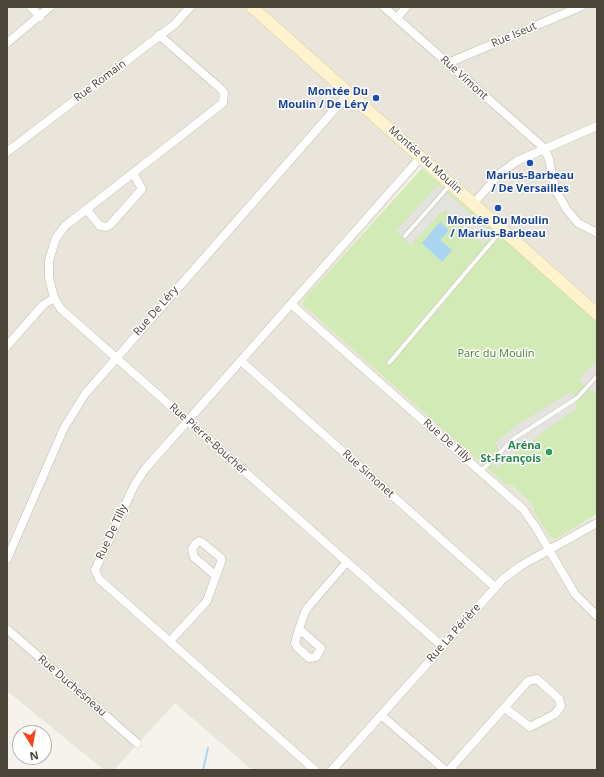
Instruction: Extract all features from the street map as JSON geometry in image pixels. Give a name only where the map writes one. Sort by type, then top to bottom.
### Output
[{"type":"street","points":[[31,7],[40,17]]},
{"type":"street","points":[[7,43],[40,17],[50,7]]},
{"type":"street","name":"Rue Romain","points":[[7,152],[175,24],[190,7]]},
{"type":"street","name":"Montée du Moulin","points":[[252,7],[597,314]]},
{"type":"street","name":"Rue Vimont","points":[[384,7],[544,148]]},
{"type":"street","points":[[397,18],[406,7]]},
{"type":"street","name":"Rue Iseut","points":[[448,63],[580,7]]},
{"type":"street","name":"Rue Pierre-Boucher","points":[[160,35],[221,89],[224,98],[219,108],[65,226],[53,246],[48,269],[54,298],[61,309],[442,646]]},
{"type":"street","name":"Rue De Léry","points":[[7,559],[64,428],[85,394],[349,93]]},
{"type":"street","points":[[474,203],[504,169],[544,148],[597,126]]},
{"type":"street","points":[[544,148],[549,159],[556,188],[567,210],[578,223],[597,233]]},
{"type":"street","name":"Rue De Tilly","points":[[314,770],[99,579],[95,570],[136,482],[145,469],[421,157]]},
{"type":"street","points":[[86,209],[100,226],[106,227],[110,225],[142,189],[133,173]]},
{"type":"street","points":[[7,346],[43,305],[54,298]]},
{"type":"street","name":"Rue De Tilly","points":[[292,304],[523,510],[575,594],[597,616]]},
{"type":"street","name":"Rue Simonet","points":[[241,361],[495,587]]},
{"type":"street","name":"Rue La Périère","points":[[332,770],[495,587],[518,568],[597,522]]},
{"type":"street","points":[[300,629],[310,603],[347,562]]},
{"type":"street","points":[[170,641],[207,601],[216,576]]},
{"type":"street","name":"Rue Duchesneau","points":[[7,629],[137,743]]},
{"type":"street","points":[[450,770],[528,681],[537,679],[559,699],[561,706],[555,714],[530,727],[505,708]]},
{"type":"street","points":[[381,715],[445,770]]},
{"type":"lane","points":[[405,236],[451,184]]},
{"type":"lane","points":[[389,363],[503,230]]},
{"type":"lane","points":[[481,471],[515,438],[577,398],[597,376]]},
{"type":"shaded area","points":[[7,7],[597,7],[597,318],[426,160],[303,301],[506,484],[512,485],[533,505],[534,512],[551,538],[556,539],[592,518],[597,528],[597,770],[252,770],[175,703],[114,770],[104,770],[52,728],[52,725],[49,725],[7,691]]},
{"type":"shaded area","points":[[438,185],[493,234],[483,244],[445,210],[443,213],[441,212],[411,245],[396,231]]},
{"type":"shaded area","points":[[597,360],[597,390],[595,393],[579,380]]},
{"type":"shaded area","points":[[571,391],[578,409],[570,412],[529,443],[527,441],[497,468],[488,459],[499,449],[495,443],[513,428]]},
{"type":"green space","name":"Parc du Moulin","points":[[422,168],[597,320],[597,514],[556,539],[550,537],[534,512],[533,505],[512,485],[505,484],[303,305],[304,299]]},
{"type":"water","points":[[440,222],[449,230],[440,240],[452,250],[442,262],[422,243]]},
{"type":"waterway","points":[[203,770],[208,748]]},
{"type":"place","name":"Montée Du Moulin / De Léry","points":[[376,98]]},
{"type":"place","name":"Marius-Barbeau / De Versailles","points":[[530,163]]},
{"type":"place","name":"Montée Du Moulin / Marius-Barbeau","points":[[498,208]]},
{"type":"place","name":"Aréna St-François","points":[[549,452]]}]
